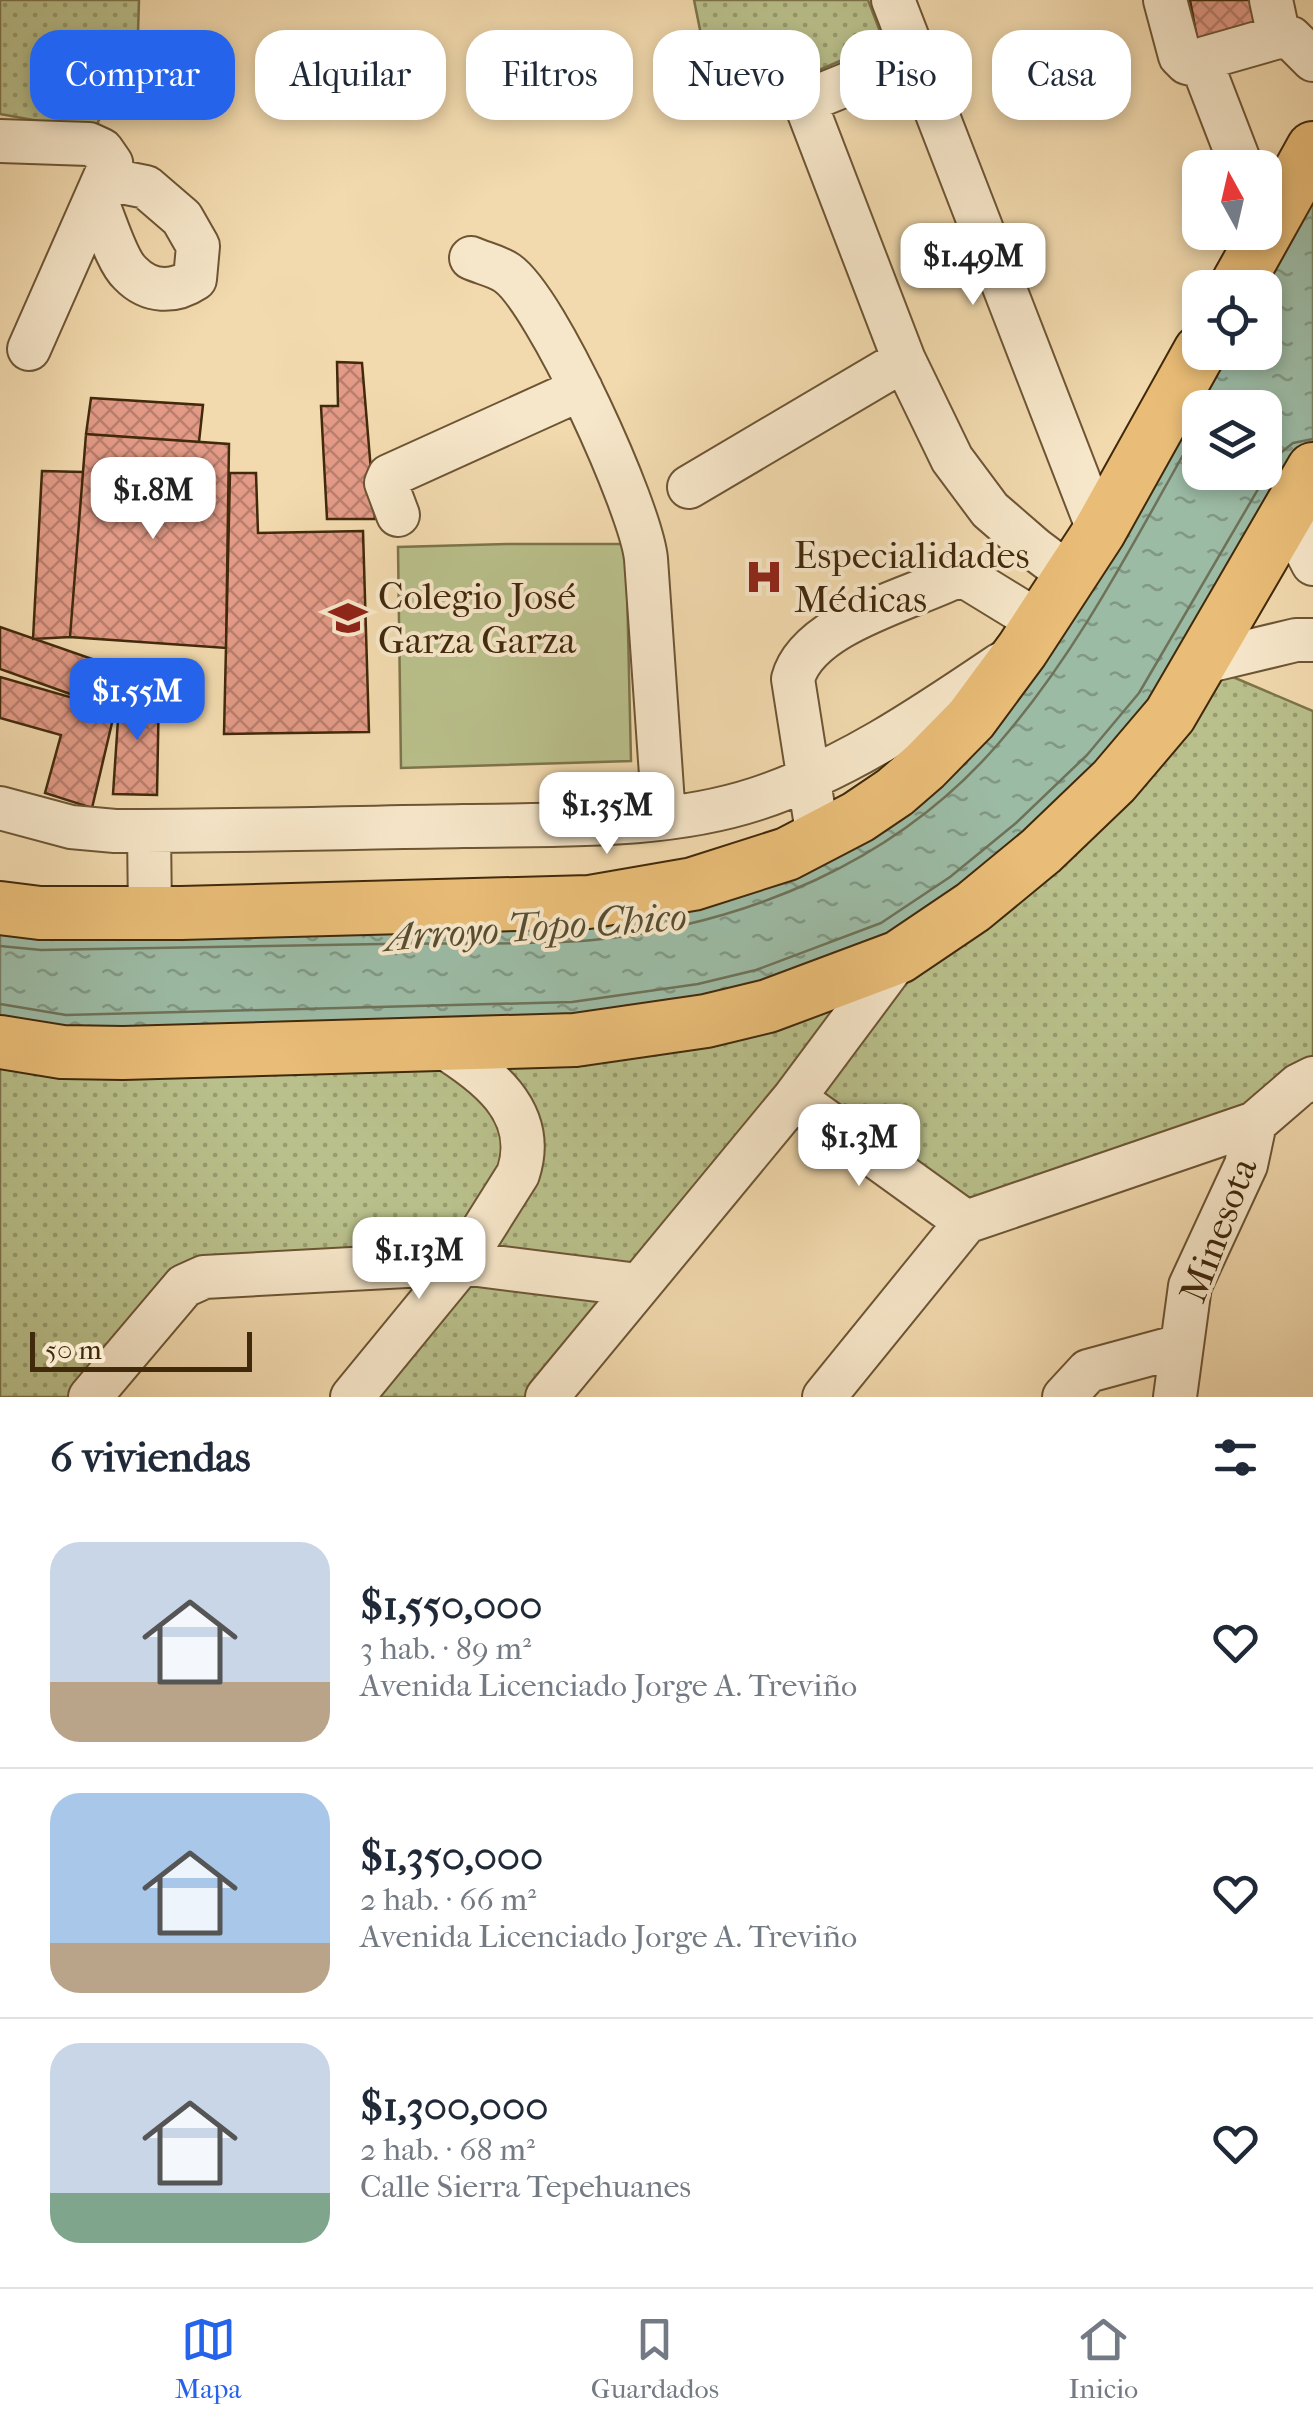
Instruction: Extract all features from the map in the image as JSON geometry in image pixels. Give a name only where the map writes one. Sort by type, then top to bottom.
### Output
[{"type":"main road","points":[[1282,201],[1313,148]]},
{"type":"main road","points":[[0,908],[150,913],[590,902],[693,884],[787,854],[858,817],[925,766],[970,719],[1100,532],[1190,370]]},
{"type":"main road","points":[[0,1042],[62,1052],[123,1053],[575,1040],[706,1021],[768,1006],[898,957],[973,907],[1041,851],[1114,781],[1170,715],[1313,469]]},
{"type":"street","points":[[892,0],[1100,532]]},
{"type":"street","points":[[1165,0],[1180,56],[1187,63],[1203,67]]},
{"type":"street","points":[[1235,150],[1203,67],[1208,56],[1288,32]]},
{"type":"street","points":[[840,88],[811,99],[808,105],[904,360],[969,486],[1012,530],[1071,576]]},
{"type":"street","points":[[0,141],[89,144],[102,150],[104,179],[28,348]]},
{"type":"street","points":[[0,166],[89,165],[104,179]]},
{"type":"street","points":[[471,258],[507,274],[531,299],[581,389],[634,510],[644,542],[664,818]]},
{"type":"street","points":[[689,487],[904,360]]},
{"type":"street","points":[[398,515],[386,483],[389,476],[581,389]]},
{"type":"street","points":[[1288,516],[1313,564]]},
{"type":"street","points":[[0,808],[70,826],[149,831],[558,824],[664,818],[733,806],[809,778],[855,756],[930,712],[1031,636],[962,575],[849,622],[797,664],[793,680],[809,778],[818,838]]},
{"type":"street","points":[[1200,664],[1296,640],[1313,640]]},
{"type":"street","points":[[149,831],[150,913]]},
{"type":"street","points":[[547,1397],[794,1098],[898,957]]},
{"type":"street","points":[[352,1397],[462,1264],[518,1174],[523,1137],[510,1102],[494,1084],[438,1043]]},
{"type":"street","points":[[824,1397],[966,1222],[1255,1123],[1299,1085],[1313,1078]]},
{"type":"street","points":[[794,1098],[966,1222]]},
{"type":"street","name":"Minesota","points":[[1175,1397],[1190,1286],[1246,1165],[1255,1123]]},
{"type":"street","points":[[90,1397],[184,1286],[196,1279],[462,1264],[638,1285]]},
{"type":"street","points":[[1064,1397],[1088,1371],[1180,1346]]},
{"type":"green space","points":[[0,0],[139,0],[138,30],[30,30],[30,119],[0,114]]},
{"type":"green space","points":[[694,0],[868,0],[879,30],[840,30],[840,61],[820,70],[820,30],[700,30]]},
{"type":"green space","points":[[33,120],[99,120],[94,131]]},
{"type":"green space","points":[[626,544],[631,761],[401,768],[398,547]]},
{"type":"green space","points":[[1200,663],[1313,711],[1313,1078],[966,1222],[794,1098],[552,1397],[352,1397],[461,1265],[204,1277],[91,1397],[0,1397],[0,1041],[575,1040]]},
{"type":"water","name":"Arroyo Topo Chico","points":[[1313,148],[1313,469],[1041,851],[768,1006],[0,1041],[0,908],[589,902],[895,791],[1187,370],[1282,370],[1282,270],[1271,270],[1278,250],[1282,250],[1282,238]]},
{"type":"building","points":[[1190,0],[1250,0],[1257,40],[1199,49]]},
{"type":"building","points":[[337,362],[362,363],[375,519],[327,519],[321,406],[338,406]]},
{"type":"building","points":[[91,398],[203,405],[199,442],[86,434]]},
{"type":"building","points":[[86,434],[229,444],[226,648],[70,637]]},
{"type":"building","points":[[42,471],[83,472],[70,637],[33,639]]},
{"type":"building","points":[[230,473],[256,473],[258,533],[363,531],[369,732],[224,734]]},
{"type":"building","points":[[0,627],[98,661],[91,683],[120,690],[115,710],[0,669]]},
{"type":"building","points":[[0,677],[115,710],[92,808],[45,793],[61,735],[0,718]]},
{"type":"building","points":[[159,687],[157,795],[113,794],[120,690]]},
{"type":"place","name":"Especialidades Médicas","points":[[764,577]]},
{"type":"place","name":"Colegio José Garza Garza","points":[[348,618]]}]
